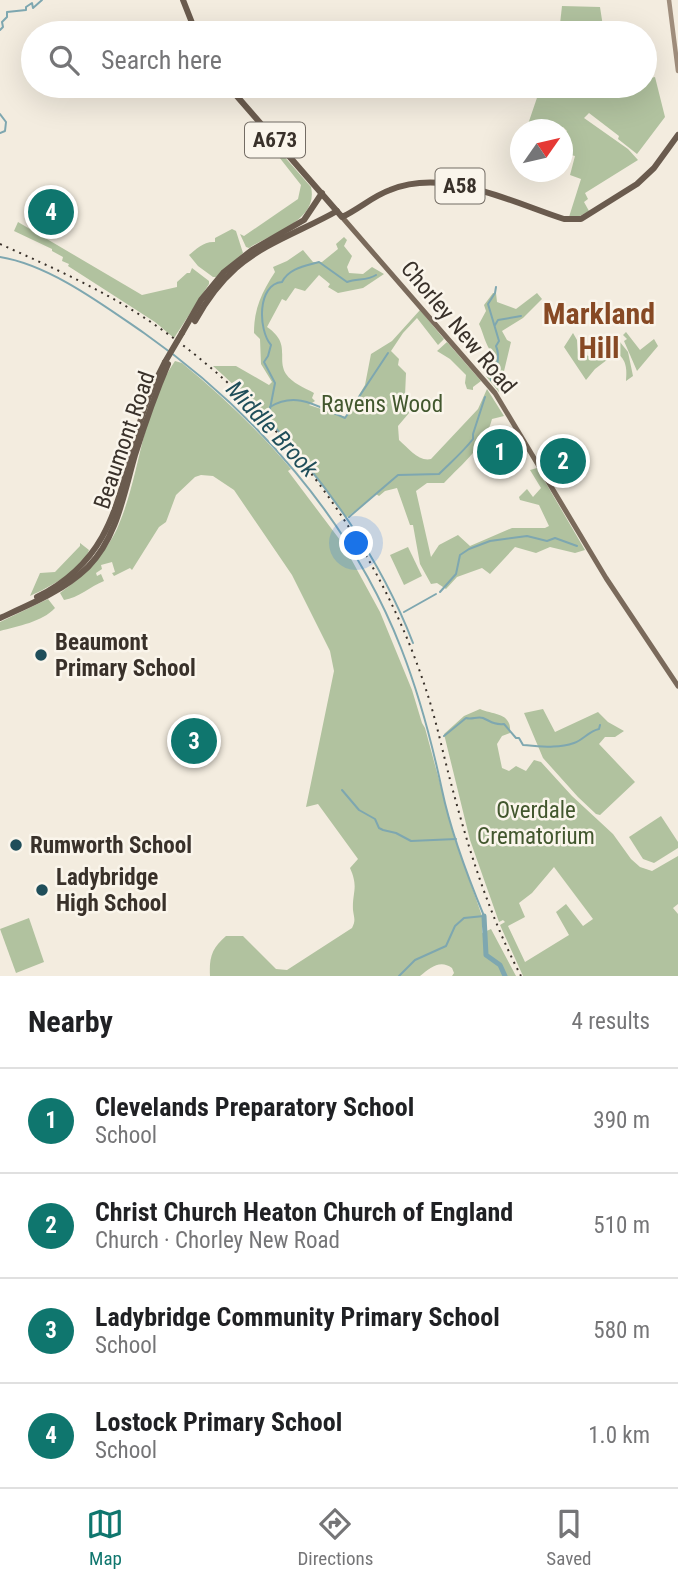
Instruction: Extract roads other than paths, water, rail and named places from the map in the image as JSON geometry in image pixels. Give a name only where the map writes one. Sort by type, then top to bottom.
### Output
[{"type":"highway","points":[[183,0],[192,21]]},
{"type":"highway","name":"Chorley New Road","points":[[238,98],[342,217]]},
{"type":"highway","name":"A58","points":[[342,217],[391,189],[435,183],[486,193],[564,219],[581,219],[642,180],[678,135]]},
{"type":"highway","points":[[312,182],[315,191],[314,205]]},
{"type":"highway","name":"Beaumont Road","points":[[0,616],[65,580],[95,550],[110,522],[141,418],[201,300],[225,272],[252,250],[294,228],[308,216],[322,193]]},
{"type":"highway","name":"Beaumont Road","points":[[184,334],[214,292],[237,267],[337,211]]},
{"type":"main road","points":[[669,0],[678,71]]},
{"type":"main road","name":"Chorley New Road","points":[[342,217],[495,393],[601,570],[678,686]]},
{"type":"waterway","points":[[0,30],[7,12],[26,10],[32,3],[33,8],[42,0]]},
{"type":"waterway","points":[[0,114],[6,122],[5,131],[0,133]]},
{"type":"waterway","name":"Middle Brook","points":[[0,257],[19,261],[57,277],[111,310],[185,363],[261,433],[327,513],[356,556],[380,601],[408,665],[455,838],[484,916],[464,918],[455,926],[446,946],[415,960],[399,976]]},
{"type":"waterway","points":[[376,275],[347,282],[319,262],[293,271],[268,291],[264,299],[262,319],[271,345],[264,362],[275,383],[269,414],[266,417],[310,469],[350,523],[385,581],[413,643]]},
{"type":"waterway","points":[[491,380],[497,364],[496,346],[499,341],[488,304],[496,287]]},
{"type":"waterway","points":[[495,325],[498,320],[521,316]]},
{"type":"waterway","points":[[270,407],[280,402],[299,400],[345,418],[388,353]]},
{"type":"waterway","points":[[349,517],[398,475],[439,474],[473,439],[485,397]]},
{"type":"waterway","points":[[440,592],[456,574],[460,555],[490,541],[527,536],[547,541],[555,538],[577,546]]},
{"type":"waterway","points":[[404,612],[436,594]]},
{"type":"waterway","points":[[444,736],[466,718],[481,718],[504,724],[523,745],[555,747],[577,742],[599,729],[600,725]]},
{"type":"waterway","points":[[342,790],[359,810],[375,819],[383,830],[411,841],[456,839]]},
{"type":"waterway","points":[[484,916],[486,955],[500,965],[505,976]]},
{"type":"railway","points":[[0,244],[104,294],[187,348],[234,389],[277,433],[317,481],[352,532],[383,586],[408,642],[429,699],[473,859],[490,907],[521,976]]},
{"type":"place","name":"Lostock Primary School","points":[[51,212]]},
{"type":"place","name":"Clevelands Preparatory School","points":[[500,452]]},
{"type":"place","name":"Christ Church Heaton Church of England","points":[[563,461]]},
{"type":"place","name":"Beaumont Primary School","points":[[41,655]]},
{"type":"place","name":"Ladybridge Community Primary School","points":[[194,741]]},
{"type":"place","name":"Rumworth School","points":[[16,845]]},
{"type":"place","name":"Ladybridge High School","points":[[42,890]]},
{"type":"district","name":"Markland Hill","points":[[599,331]]},
{"type":"park label","name":"Ravens Wood","points":[[382,404]]},
{"type":"park label","name":"Overdale Crematorium","points":[[536,823]]}]
